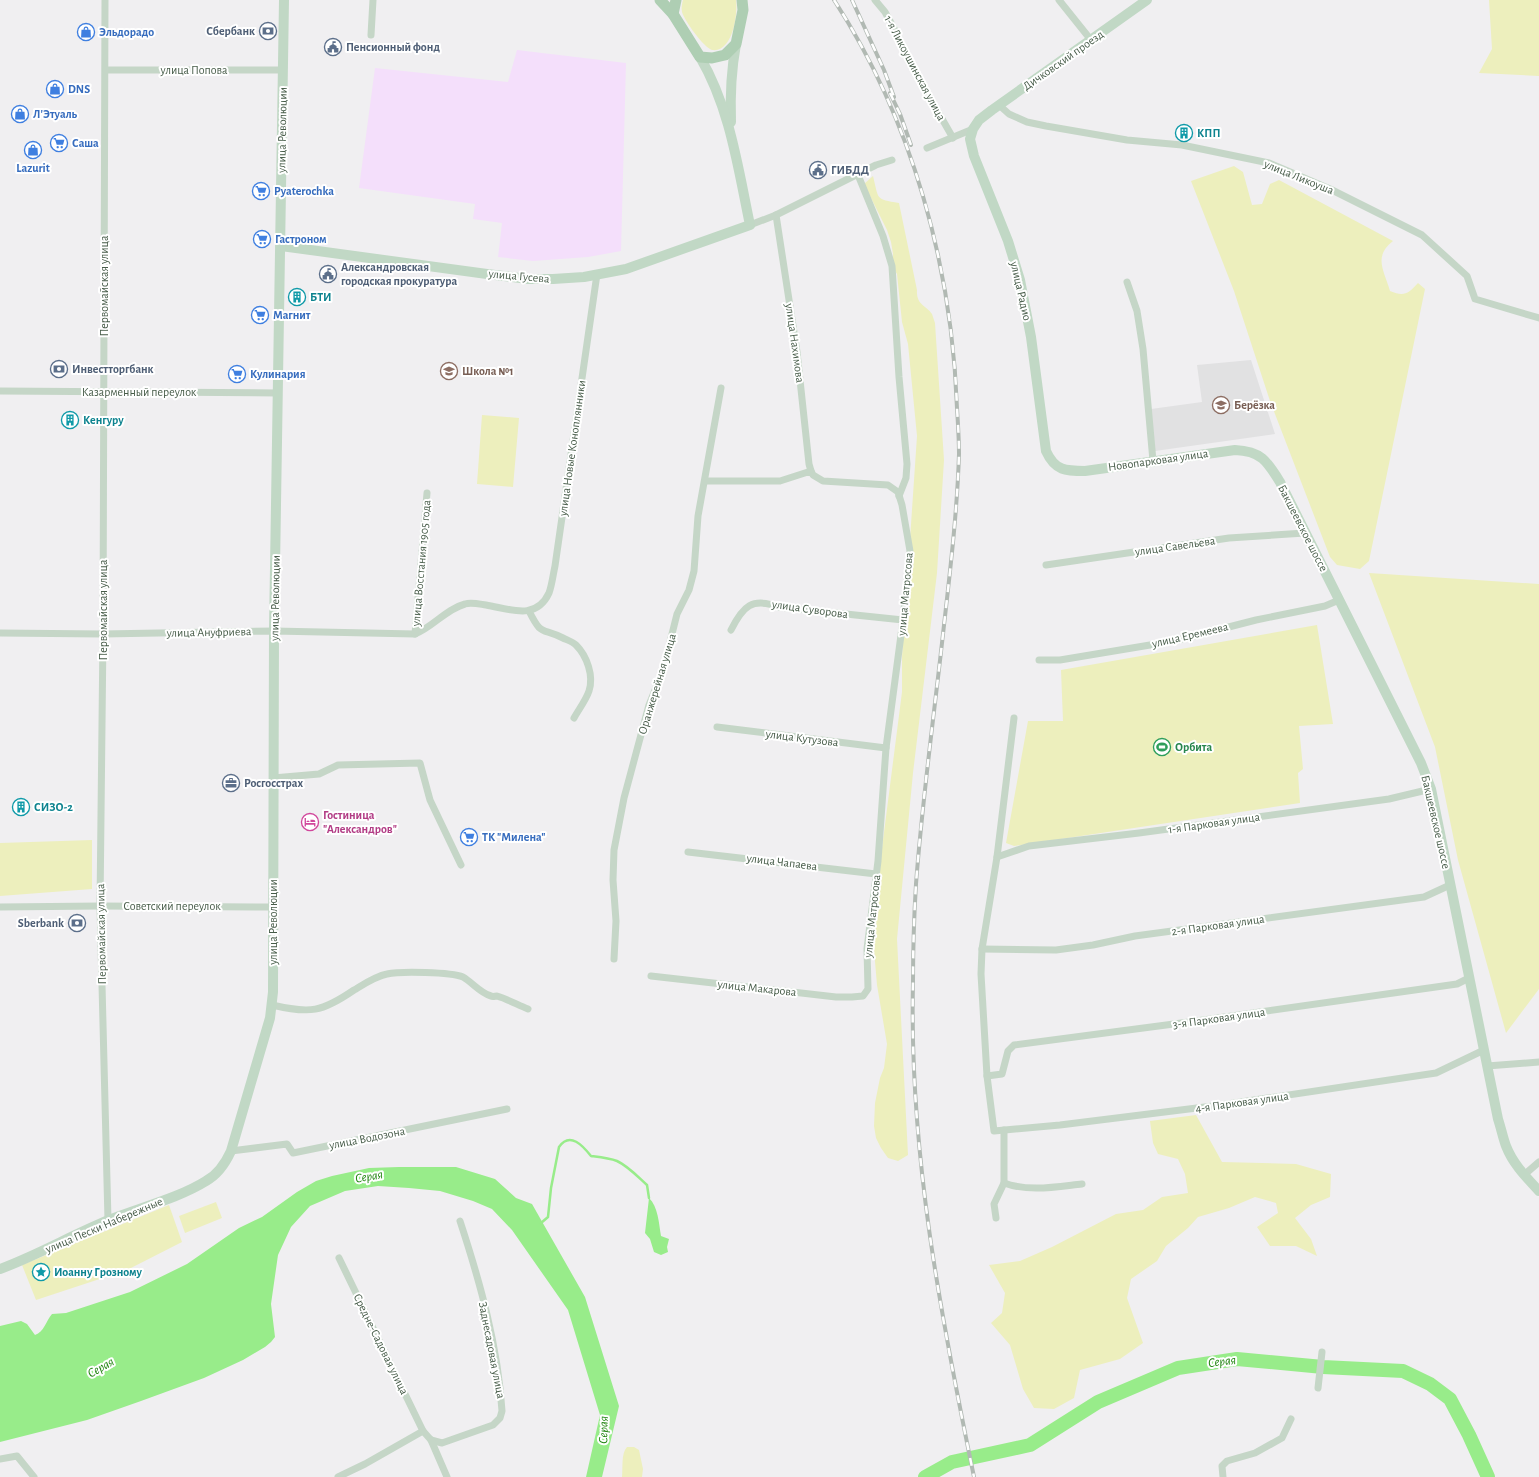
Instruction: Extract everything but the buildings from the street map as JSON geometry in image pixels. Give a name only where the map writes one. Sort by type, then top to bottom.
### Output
[{"type":"main road","name":"улица Революции","points":[[207,1181],[227,1160],[231,1151],[270,1018],[273,992],[274,632],[284,0]]},
{"type":"main road","points":[[660,0],[673,14],[711,75],[721,100],[732,138],[750,225]]},
{"type":"main road","points":[[673,14],[676,0]]},
{"type":"main road","points":[[732,138],[730,90],[732,66],[743,5],[750,0]]},
{"type":"main road","name":"Дичковский проезд","points":[[973,129],[979,120],[999,105],[1147,0]]},
{"type":"main road","points":[[700,57],[712,58],[724,55],[736,44]]},
{"type":"main road","name":"улица Радио","points":[[973,129],[970,139],[974,156],[1008,241],[1020,280],[1031,338],[1046,451],[1050,461],[1057,467]]},
{"type":"main road","name":"улица Гусева","points":[[281,246],[528,279],[553,279],[597,274],[626,268],[750,225]]},
{"type":"main road","name":"Новопарковая улица","points":[[1057,467],[1066,471],[1085,471],[1235,450],[1245,450],[1258,454]]},
{"type":"main road","name":"Бакшеевское шоссе","points":[[1258,454],[1268,464],[1280,482],[1421,763],[1431,789],[1498,1119],[1506,1146],[1513,1161],[1539,1191]]},
{"type":"main road","name":"улица Пески Набережные","points":[[0,1269],[46,1250],[108,1220],[191,1189],[207,1181]]},
{"type":"street","name":"Первомайская улица","points":[[105,0],[106,70],[103,392],[103,634],[100,906],[108,1220]]},
{"type":"street","points":[[371,35],[373,0]]},
{"type":"street","name":"1-я Ликоушинская улица","points":[[875,0],[885,12],[910,63],[953,138]]},
{"type":"street","points":[[1060,0],[1091,40]]},
{"type":"street","name":"улица Попова","points":[[106,70],[283,70]]},
{"type":"street","name":"улица Ликоуша","points":[[999,105],[1010,114],[1021,119],[1046,126],[1127,140],[1182,145],[1269,163],[1330,189],[1422,235],[1466,276],[1475,299],[1539,318]]},
{"type":"street","points":[[927,148],[973,129]]},
{"type":"street","points":[[750,225],[776,215],[876,166],[892,160]]},
{"type":"street","points":[[858,175],[883,236],[892,266],[899,377],[907,464],[906,478],[899,496]]},
{"type":"street","name":"улица Нахимова","points":[[776,215],[797,352],[811,471]]},
{"type":"street","name":"улица Новые Коноплянники","points":[[528,611],[539,607],[549,593],[555,566],[597,274]]},
{"type":"street","points":[[1127,282],[1137,311],[1143,349],[1153,461]]},
{"type":"street","name":"Оранжерейная улица","points":[[614,959],[616,921],[613,880],[614,850],[624,798],[649,705],[663,670],[677,614],[690,590],[694,571],[698,516],[721,388]]},
{"type":"street","name":"Казарменный переулок","points":[[0,391],[278,393]]},
{"type":"street","points":[[705,481],[780,481],[811,471],[813,475],[823,481],[888,485],[898,492],[899,496]]},
{"type":"street","name":"улица Восстания 1905 года","points":[[415,634],[427,493]]},
{"type":"street","name":"улица Матросова","points":[[863,996],[868,989],[867,949],[876,874],[886,748],[903,620],[910,551],[899,496]]},
{"type":"street","name":"улица Савельева","points":[[1046,565],[1229,538],[1305,532]]},
{"type":"street","name":"улица Еремеева","points":[[1039,660],[1060,660],[1174,641],[1256,620],[1325,606],[1339,600]]},
{"type":"street","name":"улица Суворова","points":[[732,630],[739,615],[748,605],[759,602],[779,607],[903,620]]},
{"type":"street","points":[[415,634],[424,630],[433,622],[466,603],[528,611],[536,627],[541,631],[561,637],[576,645],[587,661],[590,678],[589,691],[574,718]]},
{"type":"street","name":"улица Ануфриева","points":[[0,633],[103,634],[274,632],[415,634]]},
{"type":"street","points":[[986,1076],[981,974],[982,949],[997,857],[1014,718]]},
{"type":"street","name":"улица Кутузова","points":[[717,727],[886,748]]},
{"type":"street","points":[[273,778],[318,774],[338,766],[420,763],[430,800],[461,865]]},
{"type":"street","name":"1-я Парковая улица","points":[[997,857],[1028,846],[1139,833],[1388,798],[1431,789]]},
{"type":"street","name":"улица Чапаева","points":[[688,852],[876,874]]},
{"type":"street","name":"2-я Парковая улица","points":[[982,949],[1056,950],[1093,945],[1135,936],[1424,897],[1450,885]]},
{"type":"street","name":"Советский переулок","points":[[0,907],[273,907]]},
{"type":"street","points":[[272,1005],[293,1010],[308,1011],[321,1009],[336,1003],[369,982],[386,974],[398,972],[447,974],[462,977],[490,996],[497,996],[528,1009]]},
{"type":"street","name":"улица Макарова","points":[[651,976],[836,997],[863,996]]},
{"type":"street","name":"3-я Парковая улица","points":[[986,1076],[1002,1074],[1008,1052],[1014,1045],[1457,984],[1470,978]]},
{"type":"street","name":"4-я Парковая улица","points":[[986,1076],[994,1131],[1060,1125],[1221,1105],[1436,1073],[1484,1050]]},
{"type":"street","points":[[1488,1066],[1539,1062]]},
{"type":"street","name":"улица Водозона","points":[[231,1151],[288,1144],[293,1152],[507,1109]]},
{"type":"street","points":[[996,1218],[994,1204],[1004,1183],[1004,1130]]},
{"type":"street","points":[[1524,1175],[1539,1162]]},
{"type":"street","points":[[1004,1183],[1016,1187],[1041,1188],[1082,1184]]},
{"type":"street","name":"Заднесадовая улица","points":[[431,1440],[442,1443],[493,1425],[500,1418],[502,1411],[492,1340],[476,1270],[460,1221]]},
{"type":"street","name":"Средне-Садовая улица","points":[[339,1258],[423,1431]]},
{"type":"street","points":[[1318,1388],[1322,1352]]},
{"type":"street","points":[[1223,1477],[1222,1466],[1227,1461],[1256,1453],[1282,1438],[1291,1419]]},
{"type":"street","points":[[338,1477],[365,1464],[423,1431],[431,1440],[447,1477]]},
{"type":"street","points":[[0,1459],[17,1456],[34,1477]]},
{"type":"shaded area","points":[[683,0],[736,0],[736,14],[733,31],[725,45],[719,49],[712,50],[704,44],[686,21],[682,12]]},
{"type":"shaded area","points":[[1489,0],[1539,0],[1539,76],[1479,73],[1492,49]]},
{"type":"shaded area","points":[[517,50],[626,63],[621,251],[588,257],[533,261],[498,257],[502,223],[473,219],[475,204],[359,188],[375,68],[508,82]]},
{"type":"shaded area","points":[[1234,166],[1243,172],[1252,205],[1262,204],[1270,184],[1279,180],[1393,241],[1383,253],[1382,258],[1383,270],[1390,291],[1399,294],[1406,293],[1418,283],[1425,289],[1369,561],[1360,569],[1337,565],[1330,557],[1270,401],[1234,291],[1191,181]]},
{"type":"shaded area","points":[[873,176],[879,197],[899,203],[918,299],[930,311],[935,323],[944,460],[937,573],[913,773],[897,939],[908,1155],[898,1161],[888,1158],[881,1148],[876,1138],[874,1126],[875,1103],[880,1078],[884,1068],[887,1044],[877,985],[872,926],[902,692],[902,657],[917,436],[908,344],[902,322],[897,274],[892,266],[893,254],[891,242],[887,230],[864,184]]},
{"type":"shaded area","name":"Берёзка","points":[[1251,360],[1275,434],[1155,451],[1151,409],[1202,402],[1197,365]]},
{"type":"shaded area","points":[[482,415],[519,418],[513,487],[477,484]]},
{"type":"shaded area","points":[[1369,573],[1539,584],[1539,989],[1506,1033],[1458,860],[1435,747]]},
{"type":"shaded area","name":"Орбита","points":[[1317,625],[1333,724],[1299,726],[1303,769],[1298,773],[1300,803],[1014,846],[1006,843],[1028,721],[1063,721],[1061,670]]},
{"type":"shaded area","points":[[92,840],[92,889],[0,896],[0,843]]},
{"type":"shaded area","points":[[1196,1115],[1222,1162],[1296,1164],[1331,1174],[1330,1197],[1311,1205],[1295,1218],[1311,1239],[1317,1256],[1296,1246],[1270,1246],[1257,1227],[1278,1213],[1276,1203],[1255,1197],[1229,1208],[1198,1217],[1188,1228],[1166,1246],[1157,1261],[1131,1279],[1127,1298],[1143,1343],[1120,1359],[1080,1370],[1074,1398],[1054,1409],[1034,1408],[1023,1389],[1010,1345],[991,1323],[1002,1313],[1005,1293],[989,1265],[1020,1261],[1052,1247],[1116,1214],[1143,1210],[1162,1197],[1188,1193],[1185,1174],[1178,1159],[1158,1154],[1153,1143],[1150,1121]]},
{"type":"shaded area","points":[[216,1202],[222,1218],[185,1233],[179,1216]]},
{"type":"shaded area","points":[[169,1205],[182,1242],[127,1270],[36,1300],[22,1265]]},
{"type":"shaded area","points":[[627,1447],[634,1447],[639,1450],[643,1469],[642,1477],[622,1477],[623,1457]]},
{"type":"water","points":[[456,1167],[495,1179],[516,1198],[532,1204],[585,1297],[619,1406],[602,1477],[586,1477],[600,1415],[568,1310],[512,1230],[492,1209],[473,1201],[440,1191],[378,1186],[345,1191],[310,1206],[291,1227],[278,1255],[271,1304],[275,1337],[265,1347],[243,1360],[204,1378],[141,1401],[87,1420],[0,1442],[0,1326],[21,1321],[27,1324],[35,1335],[38,1334],[43,1329],[52,1314],[66,1313],[130,1292],[187,1264],[239,1228],[262,1217],[297,1192],[316,1181],[369,1168]]},
{"type":"water","points":[[649,1198],[656,1210],[661,1236],[669,1239],[667,1247],[668,1252],[661,1255],[654,1252],[650,1239],[645,1233]]},
{"type":"waterway","points":[[541,1223],[548,1217],[551,1188],[559,1147],[563,1142],[568,1140],[576,1142],[591,1156],[614,1160],[625,1166],[647,1185],[649,1198]]},
{"type":"waterway","name":"Серая","points":[[925,1477],[952,1462],[1030,1445],[1098,1402],[1178,1368],[1237,1359],[1323,1367],[1403,1371],[1430,1384],[1450,1399],[1469,1435],[1488,1477]]},
{"type":"railway","points":[[834,0],[861,46],[885,94],[906,144],[923,196],[936,248],[947,301],[953,355],[959,437],[958,478],[942,643],[918,854],[913,957],[913,1045],[916,1107],[929,1231],[950,1354],[974,1477]]},
{"type":"railway","points":[[852,0],[884,70],[894,97]]},
{"type":"railway","points":[[890,93],[900,114],[911,145]]},
{"type":"place","name":"Сбербанк","points":[[268,31]]},
{"type":"place","name":"Эльдорадо","points":[[86,32]]},
{"type":"place","name":"Пенсионный фонд","points":[[333,47]]},
{"type":"place","name":"DNS","points":[[55,89]]},
{"type":"place","name":"Л'Этуаль","points":[[20,114]]},
{"type":"place","name":"КПП","points":[[1184,133]]},
{"type":"place","name":"Саша","points":[[59,143]]},
{"type":"place","name":"Lazurit","points":[[33,150]]},
{"type":"place","name":"ГИБДД","points":[[818,170]]},
{"type":"place","name":"Pyaterochka","points":[[261,191]]},
{"type":"place","name":"Гастроном","points":[[262,239]]},
{"type":"place","name":"Александровская городская прокуратура","points":[[328,274]]},
{"type":"place","name":"БТИ","points":[[297,297]]},
{"type":"place","name":"Магнит","points":[[260,315]]},
{"type":"place","name":"Инвестторгбанк","points":[[59,369]]},
{"type":"place","name":"Школа №1","points":[[449,371]]},
{"type":"place","name":"Кулинария","points":[[237,374]]},
{"type":"place","name":"Берёзка","points":[[1221,405]]},
{"type":"place","name":"Кенгуру","points":[[70,420]]},
{"type":"place","name":"Орбита","points":[[1162,747]]},
{"type":"place","name":"Росгосстрах","points":[[231,783]]},
{"type":"place","name":"СИЗО-2","points":[[21,807]]},
{"type":"place","name":"Гостиница \"Александров\"","points":[[310,822]]},
{"type":"place","name":"ТК \"Милена\"","points":[[469,837]]},
{"type":"place","name":"Sberbank","points":[[77,923]]},
{"type":"place","name":"Иоанну Грозному","points":[[41,1272]]}]
